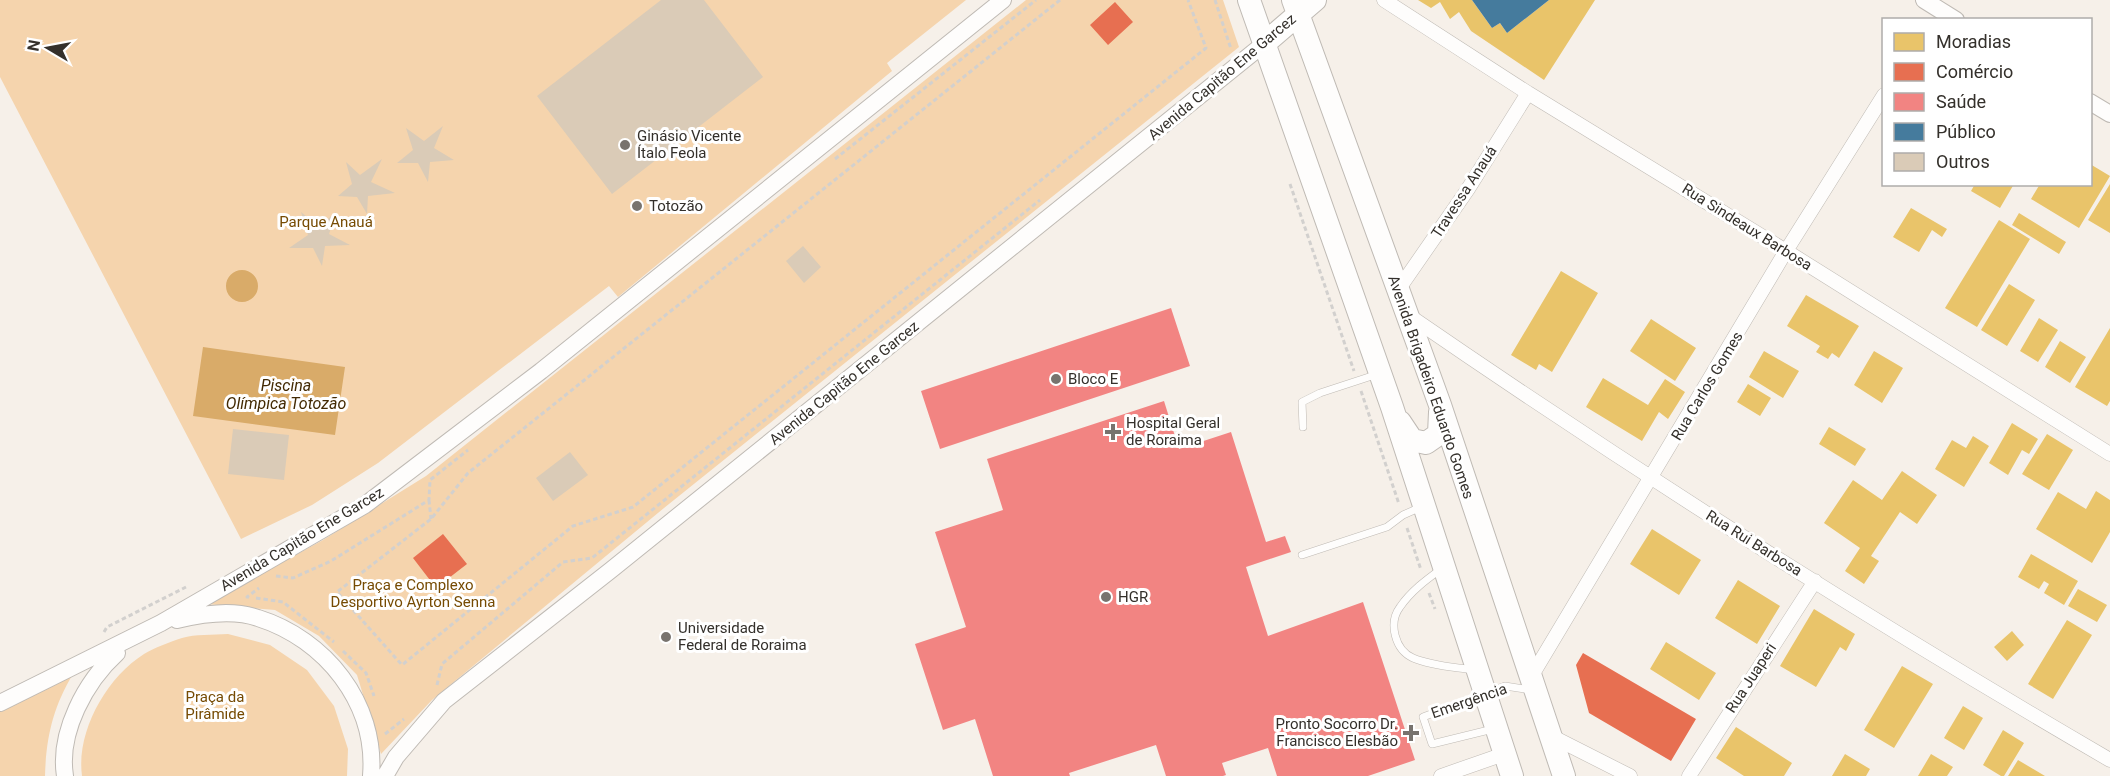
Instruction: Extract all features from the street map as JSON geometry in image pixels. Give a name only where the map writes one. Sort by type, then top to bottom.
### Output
[{"type":"main road","points":[[1249,0],[1392,407],[1432,569],[1476,670],[1512,776]]},
{"type":"main road","name":"Avenida Capitão Ene Garcez","points":[[1265,43],[1302,4]]},
{"type":"main road","name":"Avenida Brigadeiro Eduardo Gomes","points":[[1302,4],[1406,314],[1440,405],[1564,776]]},
{"type":"main road","points":[[1392,407],[1412,440],[1426,443],[1439,434],[1440,405]]},
{"type":"main road","points":[[1415,505],[1418,461],[1428,449],[1445,453],[1462,476]]},
{"type":"street","name":"Avenida Capitão Ene Garcez","points":[[0,703],[161,623],[365,505],[541,371],[1003,0]]},
{"type":"street","name":"Rua Sindeaux Barbosa","points":[[1384,0],[1528,93],[2110,454]]},
{"type":"street","points":[[1930,9],[1951,18]]},
{"type":"street","name":"Avenida Capitão Ene Garcez","points":[[385,776],[396,757],[444,701],[611,570],[1265,43]]},
{"type":"street","name":"Travessa Anauá","points":[[1398,290],[1468,189],[1528,93]]},
{"type":"street","name":"Rua Carlos Gomes","points":[[1533,684],[1651,478],[1786,251],[1882,98]]},
{"type":"street","points":[[2092,103],[2110,114]]},
{"type":"street","name":"Rua Rui Barbosa","points":[[1406,314],[1651,478],[1815,581],[2110,760]]},
{"type":"street","name":"Rua Juaperi","points":[[1689,776],[1815,581]]},
{"type":"street","name":"Avenida Capitão Ene Garcez","points":[[161,623],[208,613],[247,616],[256,617],[301,636],[337,668],[362,710],[372,758],[370,776]]},
{"type":"street","name":"Avenida Capitão Ene Garcez","points":[[65,776],[63,767],[72,716],[97,671],[136,636]]},
{"type":"street","points":[[1551,736],[1630,776]]},
{"type":"street","points":[[1441,776],[1504,754]]},
{"type":"lane","points":[[1303,427],[1302,402],[1380,373]]},
{"type":"lane","points":[[1302,555],[1387,528],[1415,505]]},
{"type":"lane","points":[[1432,569],[1398,609],[1395,638],[1400,649],[1411,657],[1476,670]]},
{"type":"lane","name":"Emergência","points":[[1496,728],[1432,744],[1423,717],[1505,686],[1521,687],[1533,684]]},
{"type":"path","points":[[828,165],[1036,0]]},
{"type":"path","points":[[1060,0],[468,473],[431,519],[337,592],[402,665],[573,526],[633,507],[1206,48],[1188,0]]},
{"type":"path","points":[[1215,0],[1233,48],[1224,54]]},
{"type":"path","points":[[1289,180],[1357,381],[1415,505],[1432,569]]},
{"type":"path","points":[[436,688],[442,664],[563,562],[592,558],[1049,193]]},
{"type":"path","points":[[431,519],[430,480],[474,446]]},
{"type":"path","points":[[275,576],[293,578],[331,561],[429,501]]},
{"type":"path","points":[[101,636],[107,627],[192,583]]},
{"type":"path","points":[[265,583],[247,597],[283,602],[324,632],[366,673],[376,702]]},
{"type":"path","points":[[382,722],[385,734],[410,715]]},
{"type":"green space","name":"Parque Anauá","points":[[0,0],[966,0],[887,63],[892,71],[618,297],[609,286],[378,463],[312,505],[241,539],[0,77]]},
{"type":"green space","name":"Praça e Complexo Desportivo Ayrton Senna","points":[[1026,0],[1223,0],[1239,47],[664,508],[432,700],[381,754],[357,675],[319,636],[275,610],[206,604],[323,540],[426,476]]},
{"type":"green space","name":"Praça da Pirâmide","points":[[228,634],[270,645],[307,670],[334,706],[348,749],[347,776],[82,776],[81,759],[89,724],[106,692],[130,664],[162,645],[182,638]]},
{"type":"green space","points":[[73,674],[60,699],[52,723],[45,776],[0,776],[0,709]]},
{"type":"water","points":[[242,270],[253,275],[258,286],[253,297],[242,302],[231,297],[226,286],[231,275]]},
{"type":"water","name":"Piscina Olímpica Totozão","points":[[203,347],[345,367],[335,435],[193,416]]},
{"type":"building: Moradias","points":[[1418,0],[1472,0],[1492,28],[1500,23],[1507,33],[1549,0],[1595,0],[1544,80],[1471,31],[1459,12],[1450,19],[1440,2],[1431,8]]},
{"type":"building: Moradias","points":[[2092,165],[2110,176],[2079,228],[2031,199],[2039,186],[2092,186]]},
{"type":"building: Moradias","points":[[2110,184],[2110,233],[2088,220]]},
{"type":"building: Moradias","points":[[1974,186],[2013,186],[2000,208],[1971,191]]},
{"type":"building: Moradias","points":[[1911,208],[1947,229],[1942,237],[1932,230],[1919,252],[1893,237]]},
{"type":"building: Moradias","points":[[2019,213],[2066,242],[2059,254],[2012,225]]},
{"type":"building: Moradias","points":[[1999,220],[2030,239],[1977,327],[1945,308]]},
{"type":"building: Moradias","points":[[1561,271],[1598,293],[1552,372],[1539,364],[1536,370],[1511,355]]},
{"type":"building: Moradias","points":[[2009,284],[2035,300],[2007,346],[1981,330]]},
{"type":"building: Moradias","points":[[1806,295],[1859,326],[1839,358],[1832,353],[1828,359],[1816,352],[1820,346],[1787,326]]},
{"type":"building: Moradias","points":[[2039,318],[2058,330],[2038,362],[2020,351]]},
{"type":"building: Moradias","points":[[1651,319],[1696,348],[1675,381],[1630,351]]},
{"type":"building: Moradias","points":[[2110,328],[2110,401],[2107,406],[2075,387]]},
{"type":"building: Moradias","points":[[2060,341],[2086,357],[2070,383],[2045,367]]},
{"type":"building: Moradias","points":[[1764,351],[1799,371],[1783,398],[1749,377]]},
{"type":"building: Moradias","points":[[1874,351],[1903,368],[1882,403],[1854,385]]},
{"type":"building: Moradias","points":[[1603,378],[1648,405],[1665,379],[1685,392],[1668,419],[1659,412],[1642,441],[1586,407]]},
{"type":"building: Moradias","points":[[1748,384],[1771,398],[1760,416],[1737,402]]},
{"type":"building: Moradias","points":[[2012,423],[2038,439],[2029,454],[2022,450],[2008,475],[1989,463]]},
{"type":"building: Moradias","points":[[1829,427],[1866,449],[1855,466],[1819,444]]},
{"type":"building: Moradias","points":[[2047,434],[2073,450],[2049,490],[2022,474]]},
{"type":"building: Moradias","points":[[1973,436],[1989,446],[1964,487],[1935,469],[1952,440],[1966,448]]},
{"type":"building: Moradias","points":[[1902,471],[1937,495],[1917,524],[1900,512],[1871,556],[1879,561],[1864,584],[1845,571],[1860,548],[1824,523],[1853,480],[1882,500]]},
{"type":"building: Moradias","points":[[2096,491],[2110,500],[2110,532],[2092,563],[2036,529],[2058,492],[2086,509]]},
{"type":"building: Moradias","points":[[1652,529],[1701,560],[1679,595],[1630,564]]},
{"type":"building: Moradias","points":[[2031,554],[2078,581],[2064,605],[2044,593],[2049,584],[2044,581],[2039,589],[2018,577]]},
{"type":"building: Moradias","points":[[1738,580],[1780,606],[1757,644],[1715,618]]},
{"type":"building: Moradias","points":[[2078,589],[2107,605],[2097,622],[2068,606]]},
{"type":"building: Moradias","points":[[1814,609],[1855,634],[1846,651],[1840,647],[1816,687],[1780,666]]},
{"type":"building: Moradias","points":[[2067,620],[2092,635],[2053,699],[2028,684]]},
{"type":"building: Moradias","points":[[2012,631],[2024,645],[2007,661],[1994,647]]},
{"type":"building: Moradias","points":[[1666,642],[1716,673],[1699,700],[1650,669]]},
{"type":"building: Moradias","points":[[1902,666],[1933,684],[1894,748],[1864,730]]},
{"type":"building: Moradias","points":[[1963,706],[1983,718],[1964,750],[1944,738]]},
{"type":"building: Moradias","points":[[1736,727],[1792,763],[1784,776],[1744,776],[1716,758]]},
{"type":"building: Moradias","points":[[2003,730],[2024,743],[2004,776],[2001,776],[1983,765]]},
{"type":"building: Moradias","points":[[1845,754],[1870,769],[1866,776],[1832,776]]},
{"type":"building: Moradias","points":[[1931,754],[1953,767],[1947,776],[1918,776]]},
{"type":"building: Moradias","points":[[2018,760],[2045,776],[2008,776]]},
{"type":"building: Comércio","points":[[1115,2],[1133,22],[1108,45],[1090,25]]},
{"type":"building: Comércio","points":[[443,534],[467,564],[436,588],[413,558]]},
{"type":"building: Comércio","points":[[1583,653],[1696,719],[1671,761],[1589,713],[1576,665]]},
{"type":"building: Saúde","name":"Bloco E","points":[[1171,308],[1190,366],[940,449],[921,391]]},
{"type":"building: Saúde","name":"HGR","points":[[1164,401],[1179,449],[1231,432],[1266,542],[1285,536],[1291,552],[1246,567],[1268,636],[1363,602],[1415,760],[1368,776],[1277,776],[1268,748],[1222,763],[1226,775],[1223,776],[1166,776],[1156,745],[1069,773],[1070,776],[993,776],[975,719],[943,730],[915,644],[966,627],[935,532],[1003,510],[987,459]]},
{"type":"building: Público","points":[[1472,0],[1549,0],[1507,33],[1500,23],[1492,28]]},
{"type":"building: Outros","name":"Ginásio Vicente Ítalo Feola","points":[[661,0],[704,0],[763,77],[612,194],[537,96]]},
{"type":"building: Outros","points":[[443,126],[434,148],[454,160],[430,162],[428,182],[418,163],[397,163],[413,150],[406,128],[424,141]]},
{"type":"building: Outros","points":[[382,159],[371,182],[395,193],[368,196],[367,214],[357,197],[338,196],[352,184],[346,162],[360,175]]},
{"type":"building: Outros","points":[[301,212],[319,227],[336,212],[329,234],[350,245],[325,246],[322,266],[313,248],[289,248],[308,235]]},
{"type":"building: Outros","points":[[803,246],[821,267],[804,283],[786,261]]},
{"type":"building: Outros","points":[[233,429],[289,435],[284,480],[228,474]]},
{"type":"building: Outros","points":[[570,452],[588,475],[553,501],[536,478]]},
{"type":"place","name":"Ginásio Vicente Ítalo Feola","points":[[625,145]]},
{"type":"place","name":"Totozão","points":[[637,206]]},
{"type":"place","name":"Bloco E","points":[[1056,379]]},
{"type":"place","name":"Hospital Geral de Roraima","points":[[1113,432]]},
{"type":"place","name":"HGR","points":[[1106,597]]},
{"type":"place","name":"Universidade Federal de Roraima","points":[[666,637]]},
{"type":"place","name":"Pronto Socorro Dr. Francisco Elesbão","points":[[1411,733]]}]
